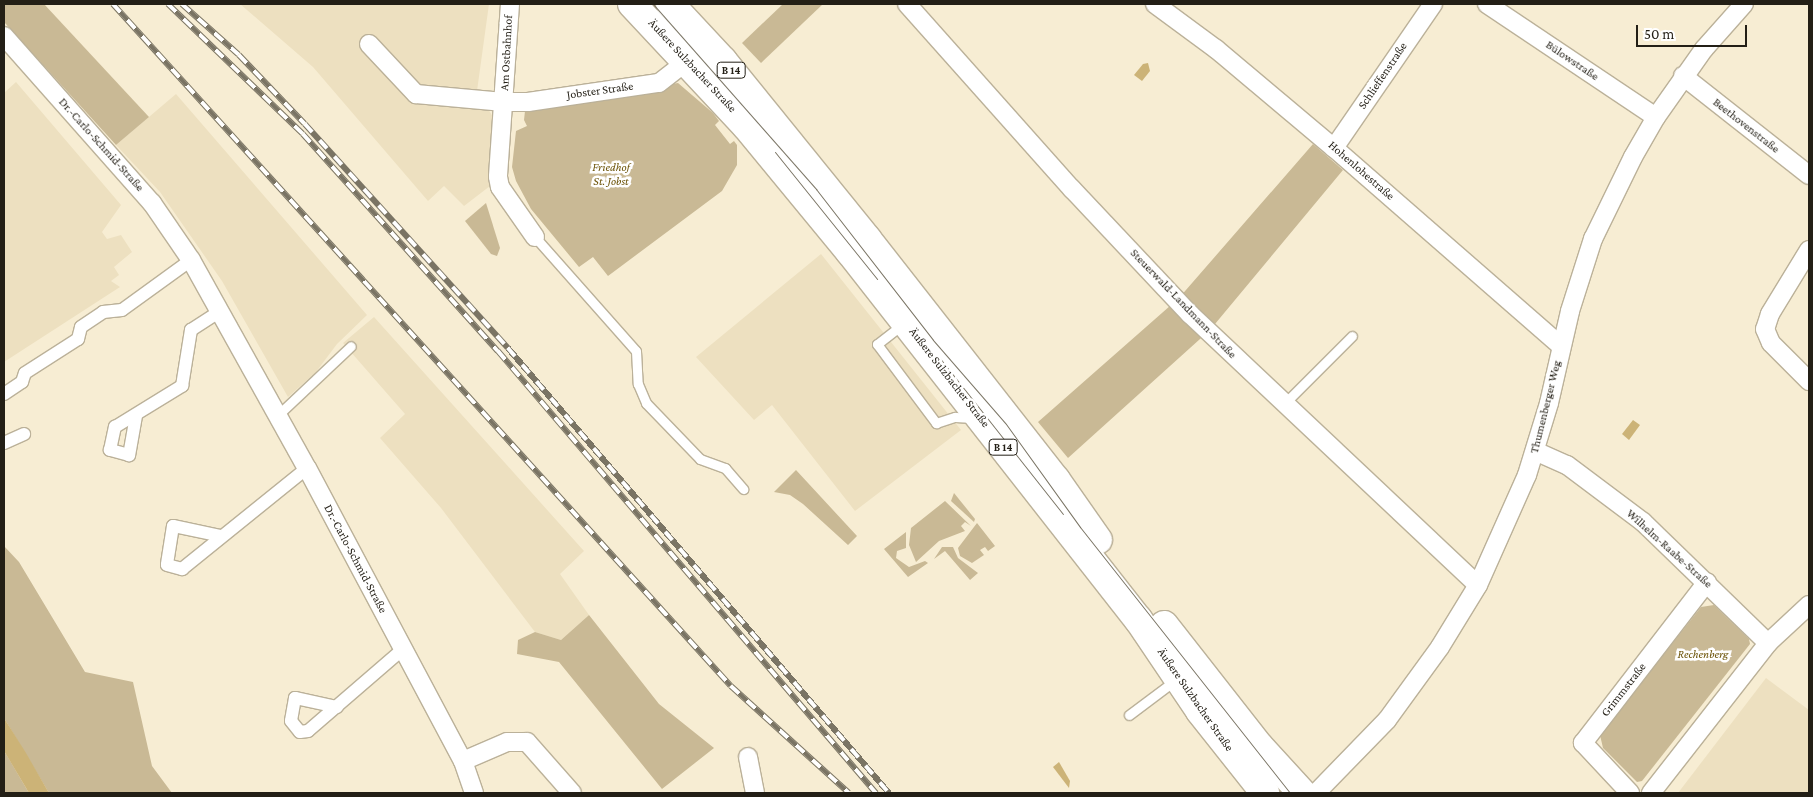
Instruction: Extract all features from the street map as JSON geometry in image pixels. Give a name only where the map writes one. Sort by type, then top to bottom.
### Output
[{"type":"main road","name":"Äußere Sulzbacher Straße","points":[[632,4],[814,190]]},
{"type":"main road","name":"Äußere Sulzbacher Straße","points":[[670,4],[723,61],[814,190],[1047,486],[1158,618],[1259,746],[1302,793]]},
{"type":"main road","name":"Äußere Sulzbacher Straße","points":[[849,234],[905,322],[982,419],[1047,486],[1179,677],[1200,711],[1265,793]]},
{"type":"street","name":"Am Ostbahnhof","points":[[510,4],[498,177],[500,187],[535,238]]},
{"type":"street","name":"Steuerwald-Landmann-Straße","points":[[907,4],[1085,203],[1190,314],[1478,585]]},
{"type":"street","name":"Hohenlohestraße","points":[[1155,4],[1216,49],[1334,148],[1561,346]]},
{"type":"street","name":"Schlieffenstraße","points":[[1334,148],[1433,4]]},
{"type":"street","name":"Bülowstraße","points":[[1487,4],[1656,117]]},
{"type":"street","name":"Thumenberger Weg","points":[[1316,793],[1387,720],[1440,647],[1478,585],[1522,491],[1535,451],[1561,346],[1593,239],[1633,157],[1656,117],[1683,76],[1744,4]]},
{"type":"street","name":"Dr.-Carlo-Schmid-Straße","points":[[4,36],[152,203],[191,260],[307,468],[463,762],[474,793]]},
{"type":"street","name":"Am Ostbahnhof","points":[[369,44],[416,94],[504,102]]},
{"type":"street","name":"Jobster Straße","points":[[504,102],[528,102],[659,83],[688,60]]},
{"type":"street","name":"Beethovenstraße","points":[[1683,76],[1809,175]]},
{"type":"street","points":[[1809,250],[1770,314],[1765,329],[1771,343],[1809,381]]},
{"type":"street","points":[[4,394],[22,382],[25,373],[78,339],[81,327],[104,312],[122,310],[191,260]]},
{"type":"street","points":[[136,416],[182,386],[191,330],[220,311]]},
{"type":"street","points":[[4,443],[24,434]]},
{"type":"street","name":"Wilhelm-Raabe-Straße","points":[[1535,451],[1567,465],[1643,522],[1768,643]]},
{"type":"street","points":[[221,536],[307,468]]},
{"type":"street","name":"Grimmstraße","points":[[1630,793],[1583,743],[1707,582]]},
{"type":"street","points":[[1651,793],[1768,643],[1809,605]]},
{"type":"street","points":[[337,706],[402,650]]},
{"type":"street","points":[[463,762],[506,742],[527,742],[572,793]]},
{"type":"street","points":[[748,757],[754,793]]},
{"type":"lane","points":[[535,238],[636,350],[638,384],[646,403],[700,459],[725,468],[743,489]]},
{"type":"lane","points":[[905,322],[877,344],[936,423],[955,417],[982,419]]},
{"type":"lane","points":[[1284,404],[1352,336]]},
{"type":"lane","points":[[278,415],[351,346]]},
{"type":"lane","points":[[1129,715],[1179,677]]},
{"type":"shaded area","points":[[240,4],[489,4],[477,91],[493,117],[490,186],[464,206],[444,186],[428,201],[313,67]]},
{"type":"shaded area","points":[[1148,63],[1150,71],[1142,81],[1134,75],[1143,64]]},
{"type":"shaded area","points":[[16,82],[121,205],[102,232],[107,239],[121,235],[132,252],[114,267],[119,275],[111,281],[120,287],[4,362],[4,93]]},
{"type":"shaded area","points":[[176,94],[367,315],[337,344],[316,372],[288,397],[222,281],[160,192],[116,145]]},
{"type":"shaded area","points":[[821,254],[961,430],[855,511],[772,405],[754,420],[696,357]]},
{"type":"shaded area","points":[[374,317],[584,551],[560,574],[589,615],[561,640],[535,632],[441,508],[380,438],[405,414],[343,343]]},
{"type":"shaded area","points":[[1633,420],[1640,425],[1629,440],[1622,434]]},
{"type":"shaded area","points":[[1766,678],[1809,710],[1809,793],[1678,793]]},
{"type":"shaded area","points":[[4,718],[49,793],[29,793],[4,751]]},
{"type":"shaded area","points":[[1059,762],[1070,781],[1069,788],[1053,767]]},
{"type":"green space","points":[[4,4],[44,4],[149,117],[116,145],[4,22]]},
{"type":"green space","points":[[783,4],[823,4],[761,63],[742,43]]},
{"type":"green space","name":"Friedhof St. Jobst","points":[[678,83],[713,113],[719,121],[715,125],[730,144],[734,141],[737,145],[737,165],[722,191],[608,276],[593,257],[579,267],[531,209],[516,181],[512,167],[516,131],[527,126],[524,120],[525,111],[564,101]]},
{"type":"green space","points":[[1313,144],[1343,170],[1210,330],[1068,458],[1038,422],[1179,298]]},
{"type":"green space","points":[[486,203],[500,248],[497,256],[491,254],[465,221]]},
{"type":"green space","points":[[796,470],[857,536],[848,545],[803,504],[790,495],[774,492]]},
{"type":"green space","points":[[954,493],[975,519],[974,522],[951,501]]},
{"type":"green space","points":[[945,501],[971,526],[965,522],[961,526],[965,531],[939,541],[916,562],[909,545],[911,528]]},
{"type":"green space","points":[[977,523],[995,546],[988,551],[985,547],[980,550],[984,555],[972,563],[960,556],[958,548]]},
{"type":"green space","points":[[906,532],[906,548],[897,551],[896,558],[909,567],[925,561],[928,563],[908,577],[884,549]]},
{"type":"green space","points":[[4,546],[19,562],[85,672],[133,682],[152,766],[172,793],[49,793],[4,718]]},
{"type":"green space","points":[[942,547],[953,547],[958,558],[978,573],[970,580],[945,551],[934,559]]},
{"type":"green space","name":"Rechenberg","points":[[1714,605],[1749,639],[1750,644],[1642,781],[1637,782],[1603,748],[1600,735],[1701,607]]},
{"type":"green space","points":[[589,615],[659,704],[714,748],[662,789],[559,662],[517,654],[518,640],[535,632],[561,640]]},
{"type":"green space","points":[[4,751],[9,759],[29,793],[4,793]]},
{"type":"tram line","points":[[653,4],[816,189],[933,340],[1006,424],[1080,527],[1290,793]]},
{"type":"tram line","points":[[775,152],[877,279]]},
{"type":"tram line","points":[[939,357],[1063,514]]},
{"type":"railway","points":[[113,4],[731,686],[849,793]]},
{"type":"railway","points":[[168,4],[303,134],[498,351],[876,793]]},
{"type":"railway","points":[[182,4],[239,55],[305,124],[508,348],[889,793]]}]
